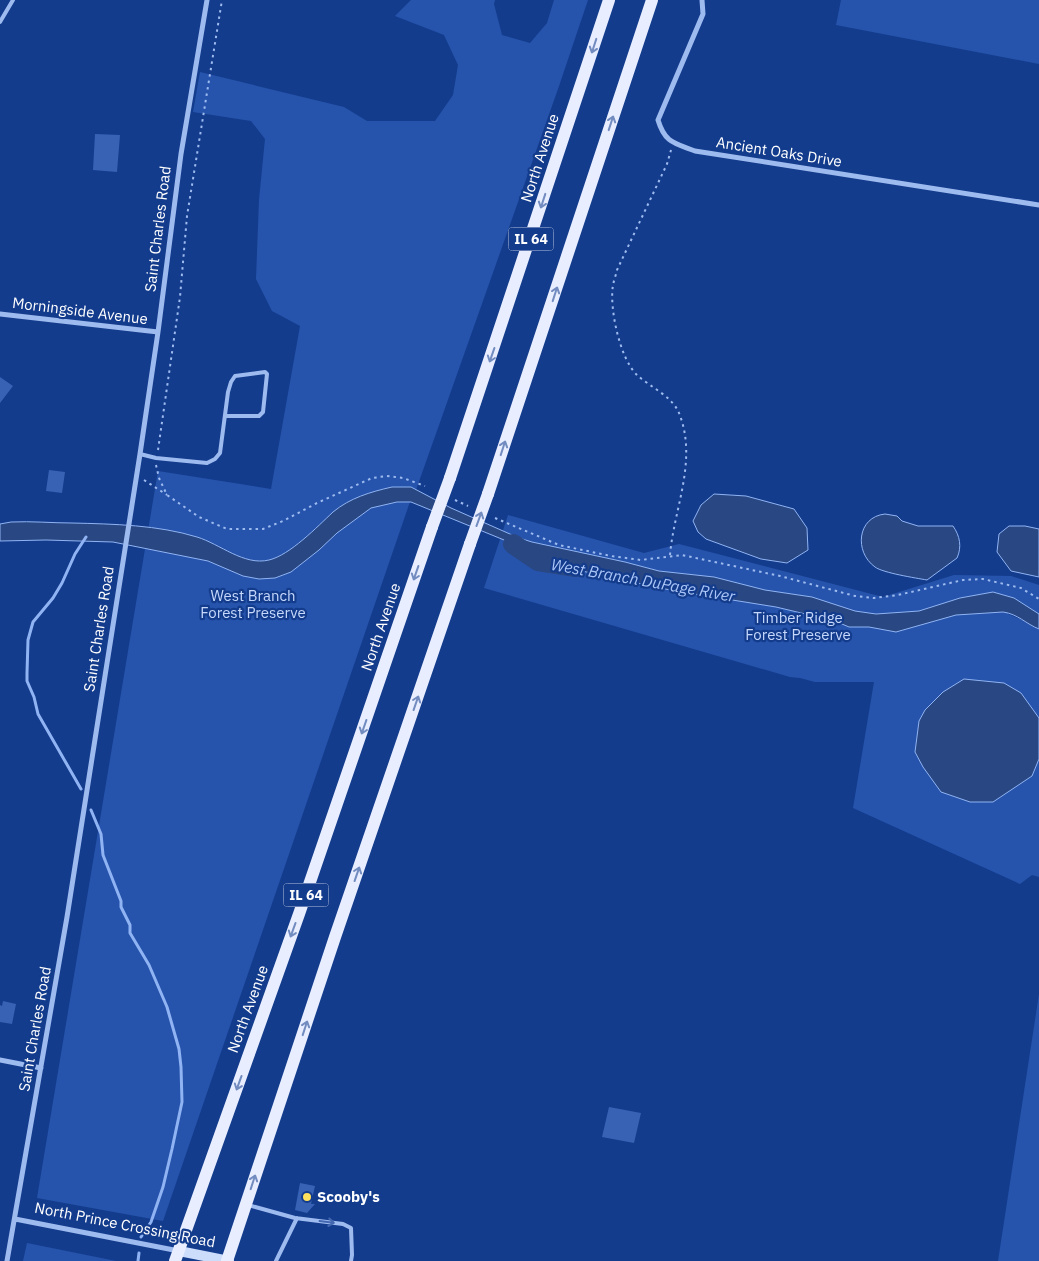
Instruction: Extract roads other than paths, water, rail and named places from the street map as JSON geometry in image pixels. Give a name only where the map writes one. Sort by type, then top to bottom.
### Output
[{"type":"main road","name":"North Avenue","points":[[177,1256],[299,914],[450,478],[609,0]]},
{"type":"main road","name":"IL 64","points":[[227,1261],[333,942],[488,494],[652,0]]},
{"type":"street","name":"Saint Charles Road","points":[[7,1261],[68,907],[137,475],[181,154],[208,0]]},
{"type":"street","name":"Ancient Oaks Drive","points":[[702,0],[703,14],[658,120],[662,134],[674,143],[695,151],[1039,205]]},
{"type":"street","name":"Morningside Avenue","points":[[0,314],[158,332]]},
{"type":"street","points":[[0,1060],[41,1068]]},
{"type":"street","name":"North Prince Crossing Road","points":[[15,1218],[177,1256],[227,1261]]},
{"type":"lane","points":[[0,22],[13,0]]},
{"type":"lane","points":[[140,454],[156,458],[208,464],[220,453],[228,392],[231,382],[235,376],[265,372],[267,374],[263,412],[259,416],[225,416]]},
{"type":"lane","points":[[246,1205],[297,1218],[343,1224],[351,1228],[351,1261]]},
{"type":"lane","points":[[276,1261],[297,1218]]},
{"type":"water","points":[[392,487],[411,487],[451,508],[532,542],[659,571],[714,577],[765,590],[812,597],[855,611],[876,614],[919,611],[960,598],[993,592],[1014,598],[1039,614],[1039,629],[1013,615],[1003,612],[956,615],[896,632],[869,627],[849,627],[835,621],[776,607],[670,590],[568,568],[547,561],[527,559],[519,554],[509,542],[411,502],[397,502],[371,508],[337,533],[291,572],[275,578],[259,579],[243,576],[208,561],[113,542],[0,541],[0,524],[11,522],[120,525],[182,533],[206,540],[250,560],[269,560],[294,547],[333,512],[346,503],[368,493]]},
{"type":"water","points":[[714,494],[746,496],[794,509],[807,528],[808,550],[787,563],[761,559],[706,539],[698,532],[693,521],[701,505]]},
{"type":"water","points":[[885,514],[897,516],[902,521],[918,526],[953,526],[960,542],[957,558],[927,580],[892,573],[875,567],[868,561],[864,553],[862,536],[864,528],[869,521]]},
{"type":"water","points":[[1009,526],[1025,526],[1039,529],[1039,577],[1011,571],[997,552],[999,534]]},
{"type":"water","points":[[964,679],[1004,683],[1021,693],[1039,718],[1039,759],[1032,776],[993,802],[970,802],[941,792],[915,752],[919,721],[925,710],[943,692]]},
{"type":"waterway","points":[[81,789],[38,714],[34,697],[27,681],[27,673],[28,640],[33,622],[53,598],[75,554],[86,537]]},
{"type":"waterway","name":"West Branch DuPage River","points":[[513,544],[538,561],[576,567]]},
{"type":"waterway","points":[[91,810],[101,834],[103,855],[121,901],[121,907],[130,925],[130,933],[149,965],[167,1007],[179,1049],[182,1102],[163,1187],[151,1222],[141,1237]]},
{"type":"waterway","points":[[138,1261],[139,1253]]},
{"type":"place","name":"Scooby's","points":[[307,1197]]},
{"type":"park label","name":"West Branch Forest Preserve","points":[[253,604]]},
{"type":"park label","name":"Timber Ridge Forest Preserve","points":[[798,626]]}]
